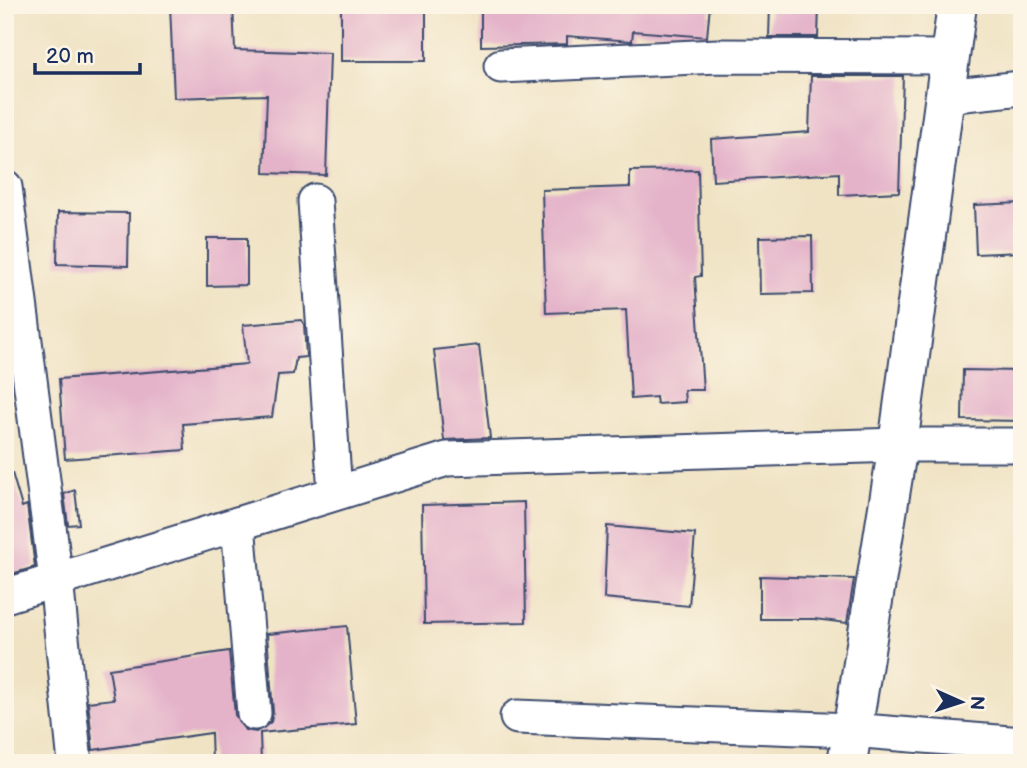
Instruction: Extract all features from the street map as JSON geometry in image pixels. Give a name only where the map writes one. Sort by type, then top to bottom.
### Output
[{"type":"street","points":[[849,746],[898,445],[957,5]]},
{"type":"street","points":[[501,66],[718,56],[950,57]]},
{"type":"street","points":[[946,96],[1022,88]]},
{"type":"street","points":[[5,187],[56,580],[75,763]]},
{"type":"street","points":[[315,201],[335,493]]},
{"type":"street","points":[[5,596],[447,459],[898,445],[1022,445]]},
{"type":"street","points":[[238,524],[254,713]]},
{"type":"street","points":[[517,717],[849,746],[1022,744]]},
{"type":"building","points":[[170,5],[233,5],[235,50],[330,53],[326,175],[264,173],[267,95],[174,98]]},
{"type":"building","points":[[341,5],[426,5],[426,61],[341,61]]},
{"type":"building","points":[[481,5],[710,5],[707,37],[633,31],[632,41],[567,36],[567,44],[481,46]]},
{"type":"building","points":[[770,5],[819,5],[818,37],[769,37]]},
{"type":"building","points":[[811,76],[903,76],[899,192],[839,195],[839,173],[713,181],[711,139],[809,132]]},
{"type":"building","points":[[698,170],[701,276],[695,277],[703,390],[684,390],[685,402],[657,404],[656,397],[631,399],[626,310],[546,313],[542,190],[630,187],[630,171]]},
{"type":"building","points":[[1022,203],[1022,252],[976,254],[974,205]]},
{"type":"building","points":[[58,212],[129,213],[128,266],[57,264]]},
{"type":"building","points":[[812,236],[813,293],[760,294],[759,237]]},
{"type":"building","points":[[207,238],[247,238],[247,285],[207,286]]},
{"type":"building","points":[[301,320],[304,324],[306,357],[296,358],[293,374],[278,375],[272,417],[183,424],[185,450],[65,459],[59,379],[247,364],[243,325]]},
{"type":"building","points":[[479,345],[490,438],[444,440],[434,350]]},
{"type":"building","points":[[963,370],[1022,371],[1022,421],[962,420]]},
{"type":"building","points":[[12,473],[22,507],[27,505],[35,567],[5,576],[5,474]]},
{"type":"building","points":[[75,490],[79,524],[68,525],[64,494]]},
{"type":"building","points":[[524,502],[526,622],[424,624],[422,505]]},
{"type":"building","points":[[607,526],[695,534],[689,606],[604,598]]},
{"type":"building","points":[[760,576],[854,579],[847,623],[814,619],[760,619]]},
{"type":"building","points":[[347,626],[356,724],[260,733],[261,763],[212,763],[211,733],[93,750],[88,702],[114,699],[109,669],[229,651],[235,715],[245,730],[256,732],[271,722],[273,712],[267,634]]}]
